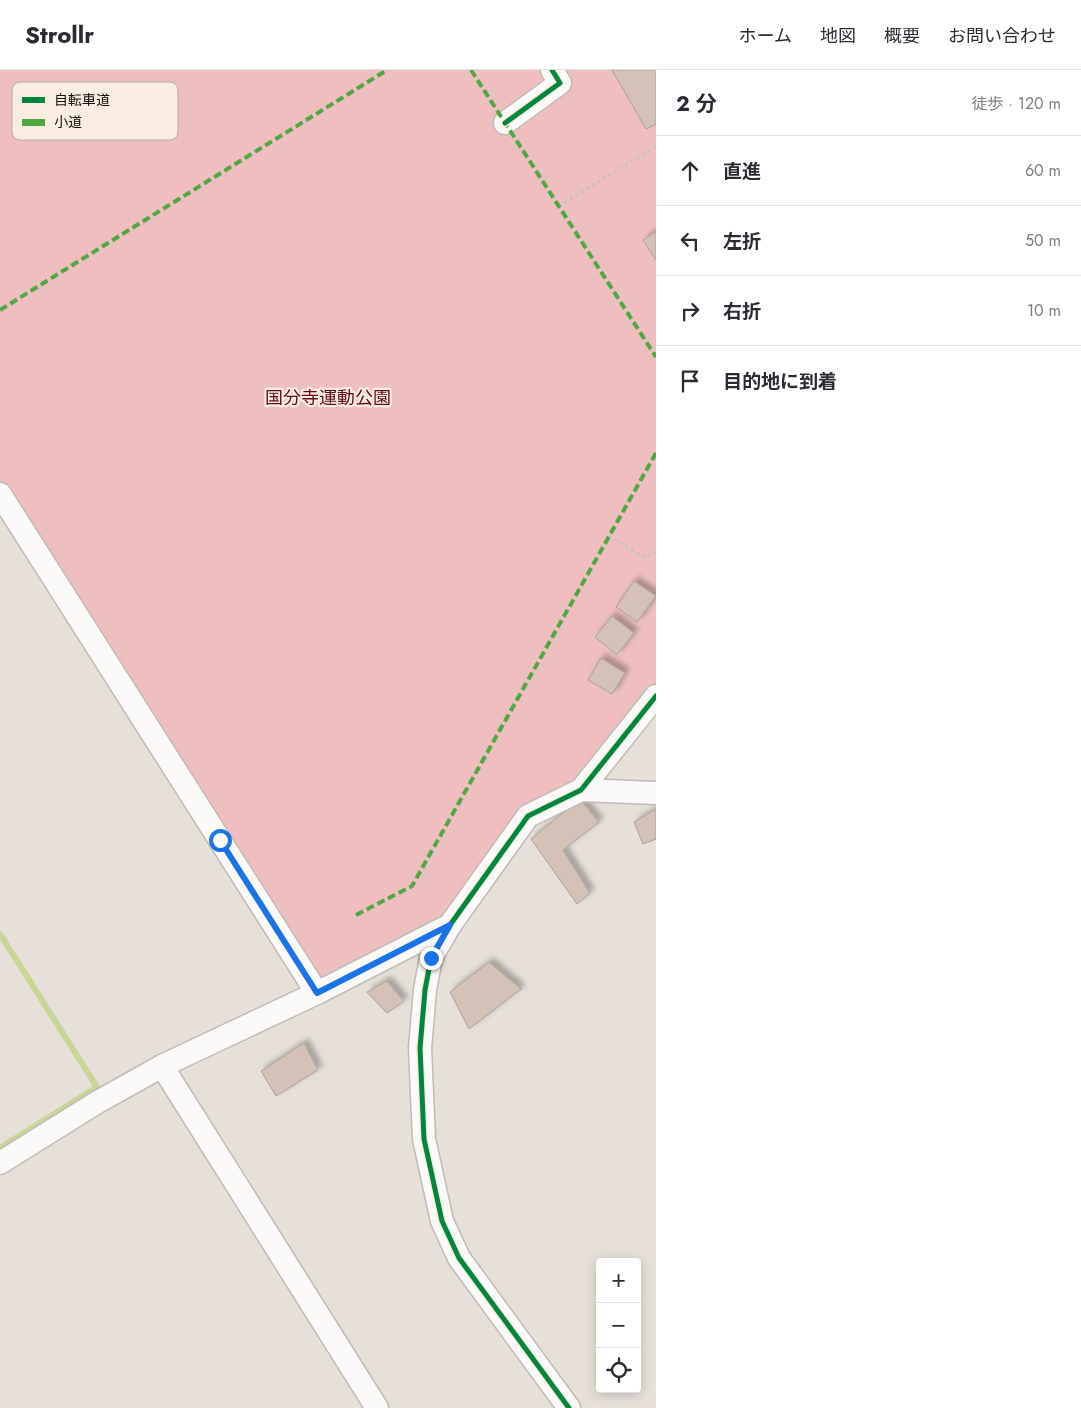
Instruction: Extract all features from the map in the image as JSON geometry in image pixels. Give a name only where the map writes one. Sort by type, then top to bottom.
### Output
[{"type":"street","points":[[505,123],[560,83],[552,70]]},
{"type":"street","points":[[0,494],[317,993]]},
{"type":"street","points":[[569,1408],[459,1258],[442,1221],[424,1139],[420,1048],[425,990],[431,958],[450,925],[528,816],[581,790],[656,696]]},
{"type":"street","points":[[581,790],[656,793]]},
{"type":"street","points":[[0,1163],[96,1103],[162,1066],[317,993],[450,925]]},
{"type":"street","points":[[162,1066],[377,1408]]},
{"type":"path","points":[[559,206],[656,146]]},
{"type":"path","points":[[609,536],[646,558],[656,551]]},
{"type":"green space","name":"国分寺運動公園","points":[[0,70],[656,70],[656,696],[581,790],[528,816],[450,925],[317,993],[0,494]]},
{"type":"building","points":[[612,70],[656,70],[656,124],[646,129]]},
{"type":"building","points":[[656,232],[656,260],[643,240]]},
{"type":"building","points":[[634,581],[656,596],[637,622],[616,607]]},
{"type":"building","points":[[612,616],[634,633],[617,655],[595,637]]},
{"type":"building","points":[[601,658],[625,673],[612,694],[588,680]]},
{"type":"building","points":[[580,799],[599,822],[563,850],[590,893],[577,904],[531,839]]},
{"type":"building","points":[[656,809],[656,839],[643,844],[634,822]]},
{"type":"building","points":[[489,962],[521,989],[469,1029],[450,992]]},
{"type":"building","points":[[387,981],[404,1001],[387,1013],[367,992]]},
{"type":"building","points":[[304,1043],[318,1070],[276,1096],[261,1071]]},
{"type":"waterway","points":[[0,934],[97,1087],[0,1148]]},
{"type":"marked path","points":[[0,310],[387,70]]},
{"type":"marked path","points":[[471,70],[656,357]]},
{"type":"marked path","points":[[356,915],[412,886],[656,453]]},
{"type":"cycle path","points":[[505,123],[560,83],[552,70]]},
{"type":"cycle path","points":[[569,1408],[459,1258],[442,1221],[424,1139],[420,1048],[425,990],[431,958],[450,925],[528,816],[581,790],[656,696]]},
{"type":"route","points":[[220,840],[317,993],[450,925],[431,958]]}]
